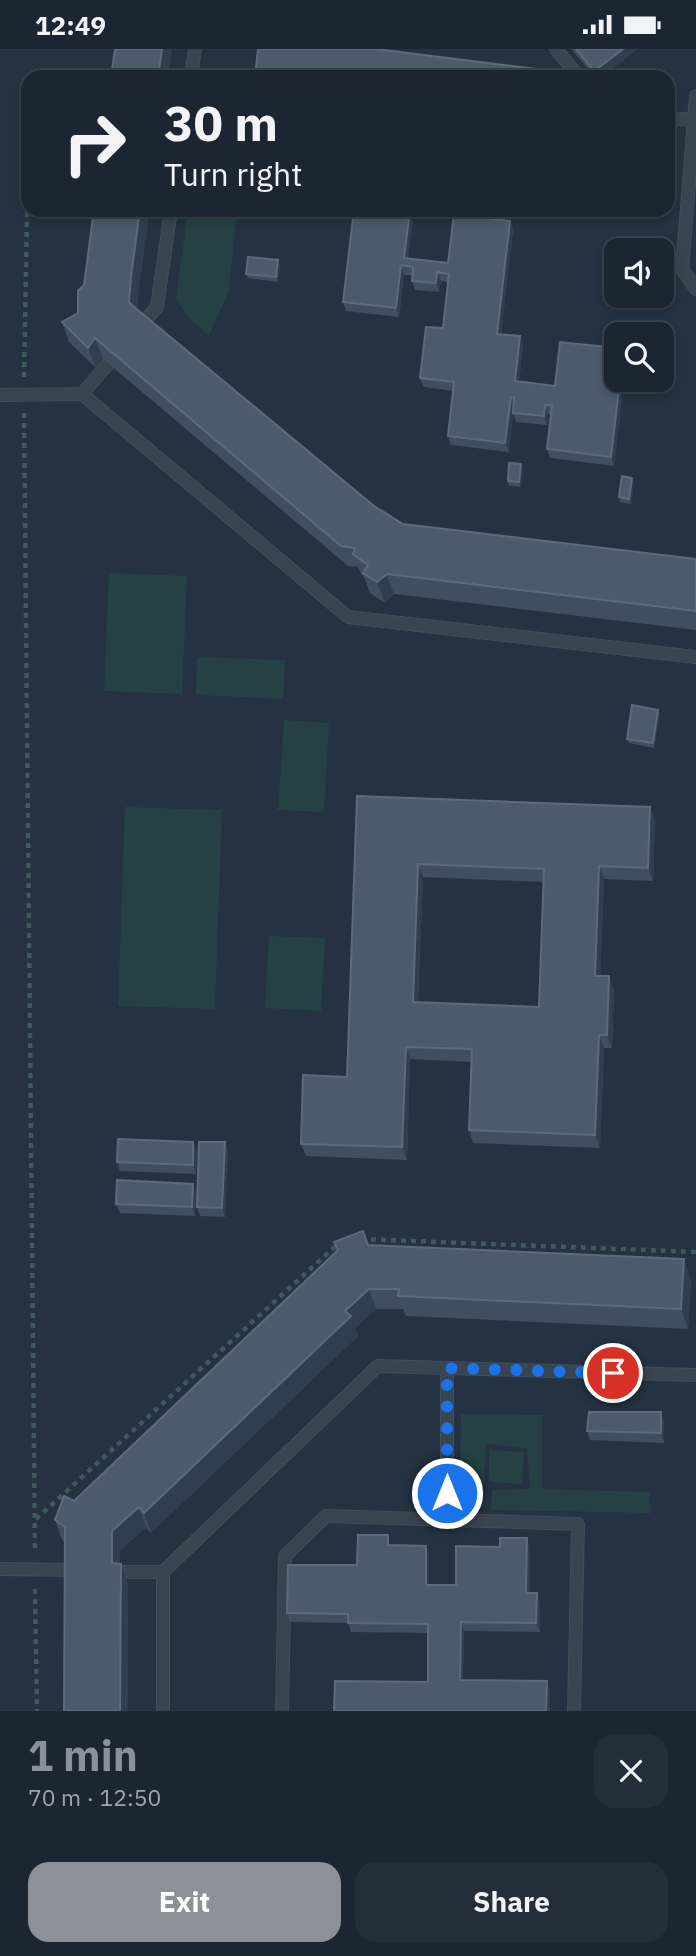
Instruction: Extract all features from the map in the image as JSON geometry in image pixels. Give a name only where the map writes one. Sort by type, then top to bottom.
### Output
[{"type":"lane","points":[[192,70],[195,49]]},
{"type":"lane","points":[[556,49],[573,70]]},
{"type":"lane","points":[[696,96],[682,269],[696,289]]},
{"type":"lane","points":[[675,119],[694,120]]},
{"type":"lane","points":[[140,326],[157,307],[171,217]]},
{"type":"lane","points":[[82,394],[109,363]]},
{"type":"lane","points":[[0,395],[23,397],[82,394],[348,617],[696,657]]},
{"type":"lane","points":[[120,1572],[163,1572],[378,1366],[696,1375]]},
{"type":"lane","points":[[447,1368],[447,1518]]},
{"type":"lane","points":[[282,1711],[285,1556],[326,1516],[578,1524],[574,1711]]},
{"type":"lane","points":[[0,1570],[73,1570]]},
{"type":"lane","points":[[163,1572],[163,1711]]},
{"type":"path","points":[[27,217],[23,397],[37,1711]]},
{"type":"path","points":[[35,1520],[344,1238]]},
{"type":"path","points":[[358,1239],[696,1252]]},
{"type":"green space","points":[[187,217],[236,217],[229,290],[209,336],[187,316],[176,299]]},
{"type":"green space","points":[[109,573],[187,576],[182,694],[104,691]]},
{"type":"green space","points":[[197,657],[285,660],[283,699],[196,695]]},
{"type":"green space","points":[[284,720],[329,723],[324,812],[278,810]]},
{"type":"green space","points":[[125,807],[222,810],[215,1009],[118,1006]]},
{"type":"green space","points":[[269,936],[325,938],[321,1011],[265,1008]]},
{"type":"green space","points":[[461,1414],[542,1415],[542,1489],[649,1492],[651,1513],[491,1510],[492,1490],[530,1489],[527,1449],[486,1443],[483,1507],[460,1506]]},
{"type":"green space","points":[[489,1450],[524,1452],[522,1484],[489,1482]]},
{"type":"building","points":[[115,49],[162,49],[159,70],[112,70]]},
{"type":"building","points":[[258,49],[376,49],[544,70],[256,70]]},
{"type":"building","points":[[576,49],[623,49],[595,70]]},
{"type":"building","points":[[93,217],[139,217],[129,302],[374,506],[403,524],[696,559],[696,611],[387,574],[377,582],[363,573],[368,565],[353,554],[355,548],[341,546],[95,338],[88,348],[62,322],[78,313],[78,291],[84,285]]},
{"type":"building","points":[[353,217],[409,217],[404,258],[448,263],[454,217],[510,221],[497,334],[520,336],[515,381],[555,386],[560,342],[604,347],[604,392],[619,392],[611,457],[547,449],[552,405],[545,405],[544,416],[513,413],[514,398],[511,397],[505,443],[448,436],[454,382],[420,378],[426,327],[443,328],[449,274],[437,272],[436,283],[412,281],[413,267],[401,265],[396,308],[343,302]]},
{"type":"building","points":[[248,257],[278,260],[276,277],[246,274]]},
{"type":"building","points":[[509,463],[521,464],[519,482],[508,481]]},
{"type":"building","points":[[622,476],[632,478],[629,499],[619,497]]},
{"type":"building","points":[[632,705],[658,710],[653,743],[627,739]]},
{"type":"building","points":[[357,796],[650,807],[648,868],[599,866],[595,976],[609,976],[607,1035],[599,1035],[595,1135],[469,1130],[472,1049],[406,1047],[402,1147],[301,1144],[303,1075],[347,1077]],"holes":[[[418,864],[544,869],[539,1007],[413,1002]]]},
{"type":"building","points":[[118,1139],[193,1142],[193,1165],[117,1162]]},
{"type":"building","points":[[199,1142],[225,1142],[222,1208],[197,1207]]},
{"type":"building","points":[[117,1180],[193,1184],[192,1207],[116,1204]]},
{"type":"building","points":[[363,1231],[368,1245],[684,1259],[681,1309],[398,1296],[399,1289],[369,1289],[345,1311],[351,1316],[144,1513],[139,1507],[112,1531],[112,1563],[121,1564],[120,1711],[64,1711],[65,1527],[55,1520],[64,1496],[74,1501],[338,1250],[334,1242]]},
{"type":"building","points":[[589,1412],[661,1412],[661,1433],[587,1431]]},
{"type":"building","points":[[358,1535],[388,1535],[388,1545],[426,1546],[426,1585],[456,1585],[456,1546],[500,1547],[500,1538],[527,1538],[526,1593],[537,1593],[536,1623],[461,1622],[460,1680],[547,1681],[546,1711],[334,1711],[335,1681],[428,1682],[428,1624],[348,1623],[348,1614],[287,1613],[288,1565],[357,1565]]},
{"type":"route","points":[[447,1493],[447,1368],[613,1373]]}]
